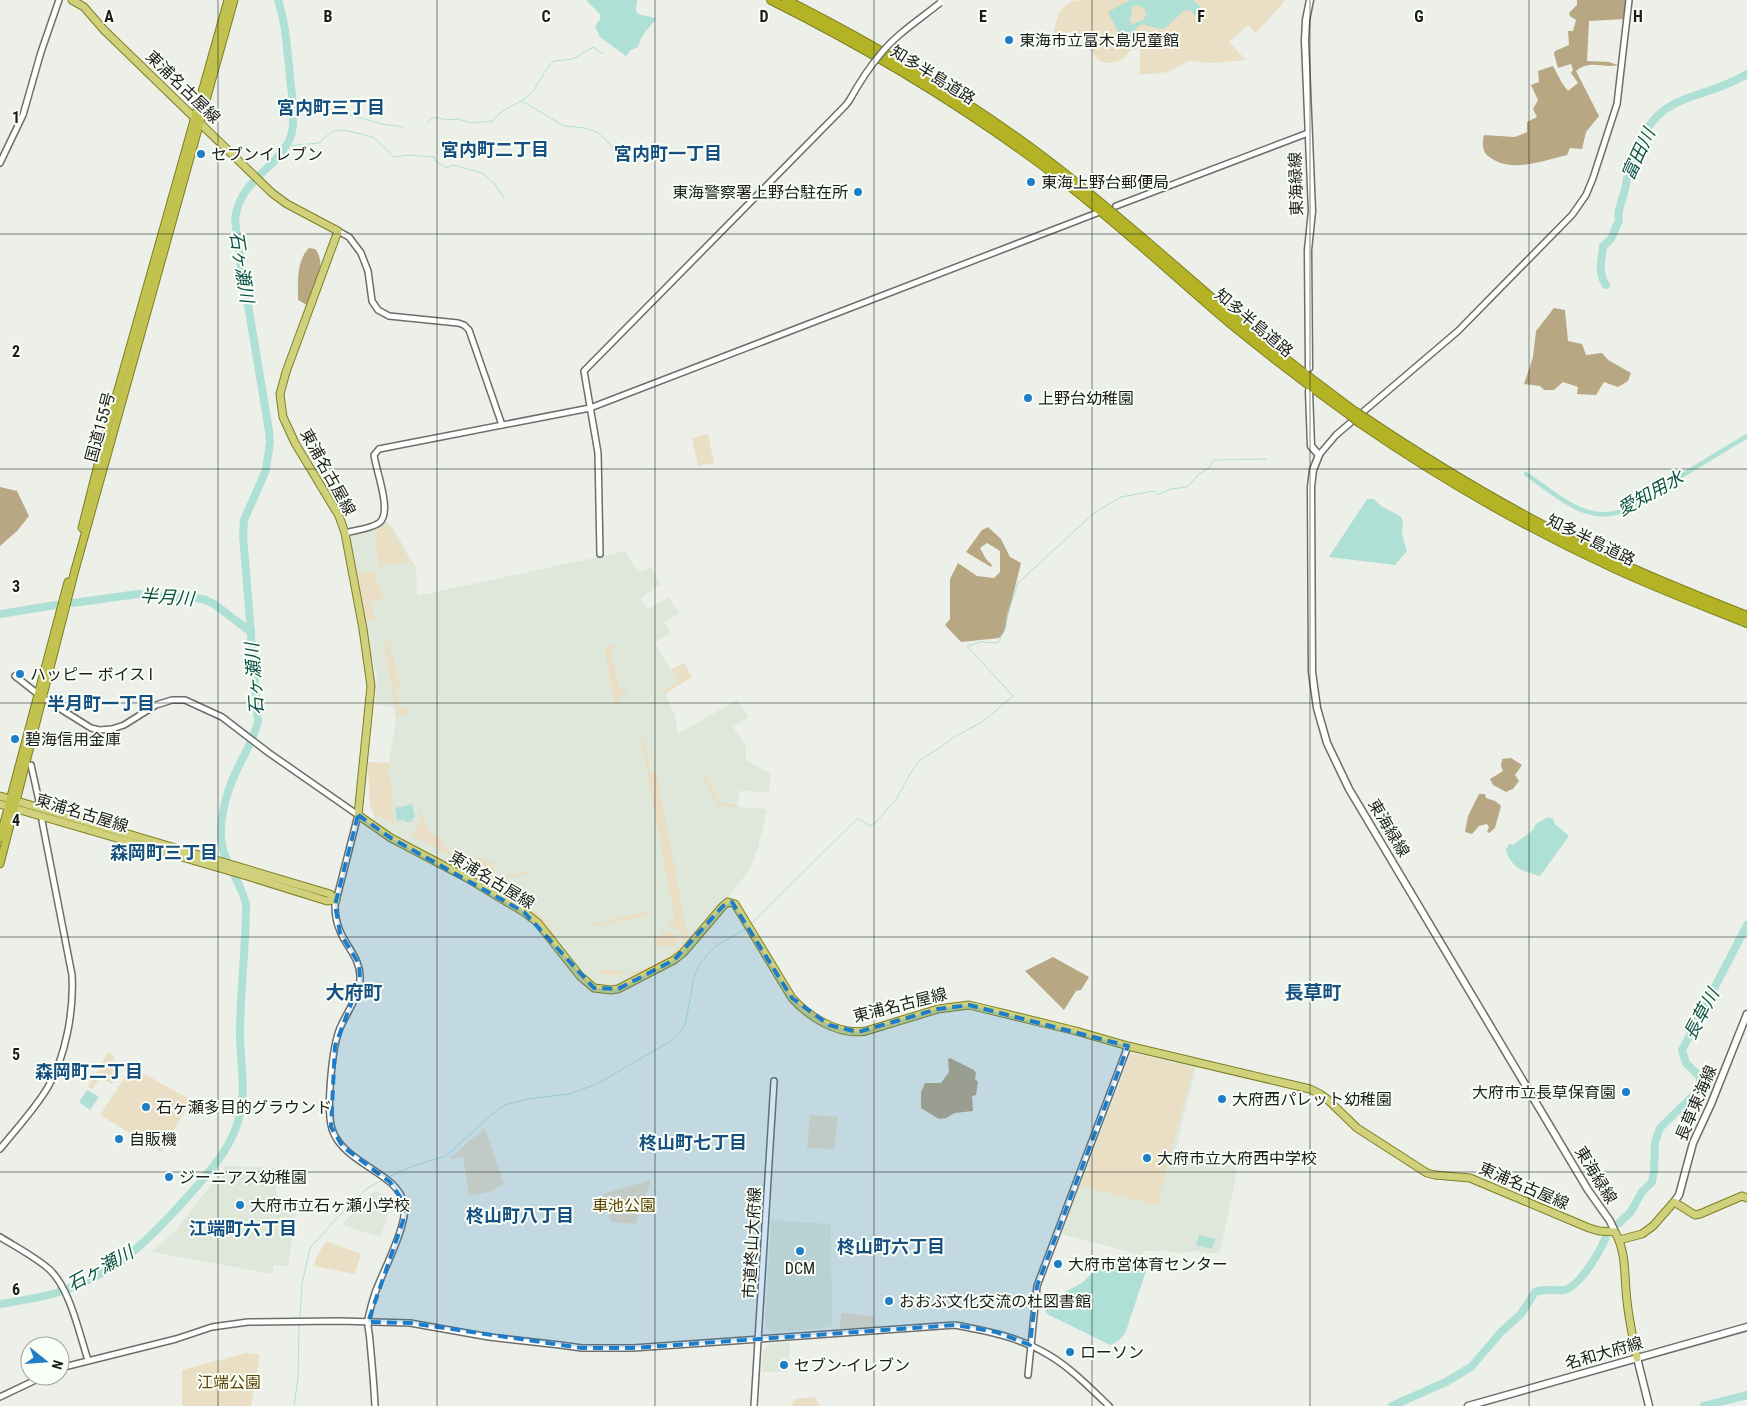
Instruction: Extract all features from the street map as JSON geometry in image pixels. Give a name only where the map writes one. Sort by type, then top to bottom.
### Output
[{"type":"highway","name":"国道155号","points":[[0,864],[12,804],[40,696],[228,0]]},
{"type":"highway","name":"国道155号","points":[[197,120],[234,0]]},
{"type":"highway","name":"知多半島道路","points":[[771,0],[888,62],[1017,146],[1094,205],[1273,358],[1448,479],[1552,537],[1641,580],[1747,623]]},
{"type":"highway","name":"知多半島道路","points":[[786,0],[871,45],[995,122],[1098,200],[1277,353],[1352,413]]},
{"type":"highway","name":"知多半島道路","points":[[1363,421],[1451,474],[1555,532],[1637,571],[1745,615]]},
{"type":"highway","name":"国道155号","points":[[0,838],[12,804]]},
{"type":"main road","name":"東浦名古屋線","points":[[72,0],[84,8],[104,30],[261,183],[287,204],[338,231],[286,372],[280,394],[283,417],[287,427],[332,503],[345,533],[363,629],[370,686],[358,815],[391,838],[467,878],[524,912],[538,923],[580,976],[594,988],[618,989],[674,960],[684,953],[728,902],[735,904],[792,998],[798,1005],[829,1025],[844,1030],[866,1031],[938,1009],[969,1005],[1310,1090],[1328,1100],[1357,1128],[1427,1173],[1470,1178],[1589,1228],[1615,1232]]},
{"type":"main road","name":"東海緑線","points":[[1309,368],[1308,250],[1312,211],[1305,41],[1306,20],[1310,0]]},
{"type":"main road","points":[[1308,391],[1311,446],[1319,455]]},
{"type":"main road","name":"東海緑線","points":[[1319,455],[1313,470],[1311,487],[1312,672],[1317,708],[1327,743],[1349,789],[1584,1184],[1610,1221],[1615,1232]]},
{"type":"main road","name":"東浦名古屋線","points":[[0,796],[12,804],[43,816],[222,865],[241,868],[330,894],[336,900]]},
{"type":"main road","name":"東浦名古屋線","points":[[0,804],[37,807],[222,865],[247,876],[327,901],[336,900]]},
{"type":"main road","name":"長草東海線","points":[[1674,1202],[1679,1195],[1693,1143],[1711,1104],[1747,1014]]},
{"type":"main road","points":[[1619,1240],[1642,1234],[1653,1226],[1674,1202],[1695,1215],[1742,1196],[1747,1198]]},
{"type":"main road","points":[[1615,1232],[1624,1260],[1629,1323],[1649,1406]]},
{"type":"main road","name":"名和大府線","points":[[1468,1406],[1747,1327]]},
{"type":"street","points":[[0,163],[23,116],[41,52],[59,0]]},
{"type":"street","points":[[1319,455],[1336,435],[1458,331],[1572,215],[1586,195],[1599,163],[1617,104],[1630,0]]},
{"type":"street","points":[[600,554],[598,453],[584,372],[799,155],[849,101],[863,76],[879,55],[941,1]]},
{"type":"street","points":[[1116,206],[1308,133]]},
{"type":"street","points":[[345,533],[375,525],[385,514],[374,455],[379,449],[590,408],[1098,213]]},
{"type":"street","points":[[338,231],[349,237],[361,253],[368,271],[372,301],[378,310],[389,316],[458,323],[464,325],[469,330],[502,425]]},
{"type":"street","points":[[15,676],[40,696],[91,728],[99,730],[112,730],[124,725],[156,705],[179,699],[219,716],[358,815],[336,900],[336,920],[340,933],[359,964],[360,980],[359,988],[340,1028],[335,1046],[331,1075],[330,1113],[331,1127],[336,1138],[350,1154],[388,1181],[400,1193],[405,1204],[403,1221],[375,1293],[368,1322],[376,1406]]},
{"type":"street","points":[[31,766],[39,801],[37,807]]},
{"type":"street","points":[[0,1149],[48,1086],[56,1070],[72,1012],[72,975],[42,821],[43,816]]},
{"type":"street","points":[[1028,1375],[1037,1286],[1128,1046]]},
{"type":"street","name":"市道柊山大府線","points":[[754,1406],[774,1081]]},
{"type":"street","points":[[0,1237],[40,1262],[60,1282],[68,1299],[88,1360]]},
{"type":"street","points":[[70,1365],[231,1324],[248,1322],[410,1323],[489,1337],[582,1348],[633,1348],[955,1325],[996,1332],[1030,1345],[1059,1362],[1110,1406]]},
{"type":"street","points":[[0,1397],[23,1386]]},
{"type":"highlighted area","points":[[358,815],[391,838],[524,912],[594,988],[618,989],[674,960],[723,906],[732,902],[792,998],[829,1025],[858,1032],[938,1009],[969,1005],[1128,1046],[1037,1286],[1030,1345],[996,1332],[955,1325],[633,1348],[582,1348],[410,1323],[368,1322],[403,1221],[405,1204],[390,1182],[343,1147],[331,1127],[335,1046],[360,980],[359,964],[340,933],[335,905]]},
{"type":"shaded area","points":[[1577,0],[1627,0],[1625,19],[1589,21],[1587,61],[1609,62],[1618,65],[1592,65],[1581,67],[1576,71],[1599,116],[1586,132],[1582,149],[1570,148],[1567,155],[1537,163],[1516,165],[1497,161],[1485,152],[1484,135],[1515,137],[1527,132],[1527,122],[1537,117],[1533,109],[1538,100],[1531,85],[1539,82],[1538,71],[1553,66],[1568,91],[1578,83],[1571,73],[1573,70],[1571,64],[1558,68],[1554,54],[1555,51],[1569,45],[1568,31],[1573,31],[1576,20],[1569,13],[1577,5]]},
{"type":"shaded area","points":[[309,248],[315,249],[319,255],[320,269],[316,285],[307,305],[298,300],[298,280],[302,259]]},
{"type":"shaded area","points":[[1554,308],[1565,310],[1568,341],[1582,344],[1586,355],[1602,353],[1608,360],[1631,373],[1628,381],[1618,387],[1604,382],[1596,395],[1577,394],[1578,387],[1563,382],[1554,390],[1544,390],[1540,386],[1524,384],[1533,357],[1536,331]]},
{"type":"shaded area","points":[[0,487],[17,491],[29,516],[17,531],[0,546]]},
{"type":"shaded area","points":[[385,521],[393,528],[416,568],[417,596],[626,551],[635,568],[643,572],[651,567],[661,584],[641,598],[648,609],[669,597],[679,613],[664,622],[671,633],[655,642],[671,670],[684,663],[692,677],[665,693],[675,715],[678,734],[737,700],[749,717],[733,727],[746,747],[746,760],[771,772],[769,792],[739,791],[738,807],[767,809],[758,848],[750,869],[682,952],[619,985],[613,987],[597,986],[583,974],[540,922],[392,836],[373,822],[374,814],[370,806],[368,762],[389,763],[396,720],[394,707],[375,704],[377,678],[366,636],[348,537],[377,527]]},
{"type":"shaded area","points":[[988,527],[1001,539],[1010,557],[1021,563],[1004,632],[999,638],[961,642],[945,625],[950,619],[950,579],[958,563],[977,576],[994,578],[1000,572],[1000,551],[987,543],[980,548],[992,565],[991,567],[966,552],[982,530]]},
{"type":"shaded area","points":[[1511,758],[1522,765],[1515,775],[1519,781],[1513,789],[1506,792],[1493,785],[1490,779],[1503,771],[1501,766],[1502,759]]},
{"type":"shaded area","points":[[1479,794],[1485,794],[1486,798],[1495,801],[1501,806],[1495,828],[1489,833],[1487,832],[1489,827],[1487,824],[1479,826],[1472,834],[1465,832],[1468,816]]},
{"type":"shaded area","points":[[1053,957],[1089,977],[1081,990],[1076,991],[1064,1010],[1025,971]]},
{"type":"shaded area","name":"大府市立大府西中学校","points":[[1130,1050],[1195,1065],[1196,1067],[1175,1151],[1234,1166],[1237,1172],[1220,1252],[1216,1254],[1198,1251],[1179,1253],[1143,1251],[1142,1255],[1060,1234]]},
{"type":"shaded area","points":[[950,1058],[974,1070],[976,1073],[975,1079],[978,1082],[976,1095],[972,1096],[973,1111],[955,1113],[946,1118],[939,1119],[921,1108],[921,1092],[925,1083],[941,1083],[949,1072],[948,1059]]},
{"type":"shaded area","points":[[226,1166],[276,1168],[276,1191],[284,1212],[296,1214],[288,1266],[274,1265],[273,1274],[152,1252],[176,1230]]},
{"type":"shaded area","points":[[374,1191],[392,1197],[381,1237],[342,1225]]},
{"type":"shaded area","points":[[771,1220],[831,1224],[832,1327],[771,1333],[765,1326]]},
{"type":"shaded area","points":[[788,1342],[790,1345],[788,1372],[762,1372],[763,1351],[770,1344]]},
{"type":"green space","points":[[1071,1],[1285,1],[1256,33],[1248,25],[1229,42],[1246,60],[1212,63],[1189,61],[1168,72],[1140,75],[1140,48],[1131,50],[1120,60],[1104,63],[1095,57],[1083,38],[1077,33],[1070,32],[1053,35],[1059,12]]},
{"type":"green space","points":[[708,434],[714,463],[698,466],[692,438]]},
{"type":"green space","points":[[385,523],[392,531],[413,566],[408,561],[379,567],[374,529]]},
{"type":"green space","points":[[354,572],[373,572],[384,600],[372,602],[374,619],[364,622]]},
{"type":"green space","points":[[391,641],[400,689],[395,690],[399,707],[406,706],[407,714],[397,716],[384,643]]},
{"type":"green space","points":[[613,645],[614,648],[611,649],[619,690],[625,689],[626,695],[620,696],[621,704],[615,705],[605,651],[607,646]]},
{"type":"green space","points":[[684,663],[692,677],[664,694],[662,691],[678,682],[671,670]]},
{"type":"green space","points":[[643,736],[650,772],[656,771],[689,942],[675,956],[631,978],[629,972],[643,969],[659,962],[673,952],[683,941],[680,930],[670,928],[669,923],[675,921],[641,740]]},
{"type":"green space","points":[[368,762],[389,763],[388,770],[393,793],[391,799],[395,825],[374,814],[370,806]]},
{"type":"green space","points":[[705,774],[720,803],[737,805],[736,807],[718,806],[702,776]]},
{"type":"green space","points":[[419,800],[428,830],[440,840],[452,855],[466,860],[479,858],[493,862],[496,878],[529,871],[529,874],[494,881],[411,834],[419,823]]},
{"type":"green space","points":[[388,832],[536,911],[550,926],[555,940],[540,923],[421,853]]},
{"type":"green space","points":[[646,912],[647,916],[594,926],[593,924]]},
{"type":"green space","points":[[661,931],[676,933],[679,941],[671,948],[670,945],[657,947],[655,937],[662,936]]},
{"type":"green space","points":[[597,969],[626,972],[610,975]]},
{"type":"green space","points":[[108,1052],[115,1057],[110,1067],[118,1072],[112,1084],[100,1077],[92,1089],[88,1087]]},
{"type":"green space","points":[[1132,1053],[1193,1068],[1157,1205],[1081,1186]]},
{"type":"green space","name":"石ヶ瀬多目的グラウンド","points":[[132,1067],[191,1100],[161,1152],[100,1115]]},
{"type":"green space","points":[[810,1115],[838,1117],[834,1149],[807,1148]]},
{"type":"green space","points":[[485,1128],[504,1184],[492,1191],[469,1196],[463,1156],[449,1159]]},
{"type":"green space","name":"車池公園","points":[[651,1180],[636,1224],[611,1222],[603,1194]]},
{"type":"green space","points":[[326,1241],[361,1254],[355,1274],[314,1266],[316,1258]]},
{"type":"green space","points":[[841,1313],[873,1316],[876,1327],[840,1329]]},
{"type":"green space","name":"江端公園","points":[[246,1353],[260,1355],[251,1406],[182,1406],[182,1370]]},
{"type":"green space","points":[[814,1397],[821,1406],[791,1406],[794,1399]]},
{"type":"water","points":[[586,0],[637,0],[637,13],[656,19],[643,35],[638,47],[631,50],[626,56],[600,37],[595,26],[600,19],[600,14]]},
{"type":"water","points":[[1130,0],[1193,0],[1201,7],[1202,17],[1200,20],[1191,11],[1185,10],[1165,28],[1159,29],[1143,24],[1127,38],[1121,38],[1108,12]],"holes":[[[1137,5],[1144,8],[1146,15],[1144,19],[1133,24],[1130,22],[1132,7]]]},
{"type":"water","points":[[1367,499],[1374,499],[1381,506],[1400,516],[1403,521],[1402,535],[1407,551],[1395,565],[1329,557]]},
{"type":"water","points":[[412,804],[415,818],[412,819],[412,822],[406,822],[405,820],[397,821],[395,808]]},
{"type":"water","points":[[1548,817],[1553,819],[1555,824],[1569,836],[1540,876],[1518,868],[1511,861],[1506,850],[1509,844],[1513,845],[1533,830],[1536,824]]},
{"type":"water","points":[[87,1090],[99,1097],[90,1110],[79,1102]]},
{"type":"water","points":[[1199,1235],[1215,1239],[1212,1249],[1196,1245]]},
{"type":"water","points":[[1126,1261],[1138,1261],[1145,1264],[1147,1268],[1126,1331],[1118,1341],[1110,1345],[1047,1314],[1043,1307],[1053,1296],[1082,1283],[1091,1274],[1101,1269]]},
{"type":"waterway","name":"石ヶ瀬川","points":[[0,1304],[45,1296],[80,1284],[99,1275],[132,1252],[162,1225],[214,1166],[227,1147],[237,1126],[242,1105],[240,1018],[246,905],[241,889],[224,853],[221,827],[229,790],[258,721],[243,536],[244,520],[266,470],[270,442],[243,283],[235,220],[242,197],[255,180],[279,156],[288,143],[292,131],[293,104],[287,47],[283,18],[278,0]]},
{"type":"waterway","points":[[428,122],[434,117],[447,120],[457,119],[471,123],[493,121],[501,113],[527,97],[554,61],[573,59],[593,47],[603,54]]},
{"type":"waterway","name":"富田川","points":[[1606,285],[1601,271],[1603,246],[1612,237],[1619,221],[1618,216],[1629,170],[1637,148],[1647,129],[1658,115],[1670,106],[1684,99],[1730,83],[1747,74]]},
{"type":"waterway","points":[[292,101],[301,101],[382,124],[404,127]]},
{"type":"waterway","points":[[522,101],[564,126],[584,128],[597,132],[613,147],[637,159]]},
{"type":"waterway","points":[[286,146],[319,143],[334,131],[344,130],[373,137],[394,157],[410,155],[434,157],[436,161],[446,168],[453,165],[482,173],[495,184],[504,198]]},
{"type":"waterway","name":"愛知用水","points":[[1526,474],[1572,506],[1597,514],[1611,514],[1625,510],[1747,436]]},
{"type":"waterway","points":[[751,924],[858,818],[870,826],[875,823],[897,798],[919,761],[954,737],[982,722],[1013,696],[967,646],[981,642],[998,643],[1006,628],[1007,616],[1018,583],[1094,513],[1121,497],[1154,491],[1157,495],[1171,489],[1187,487],[1199,474],[1209,468],[1214,460],[1266,459]]},
{"type":"waterway","name":"半月川","points":[[73,603],[138,594],[192,597],[214,604],[251,632]]},
{"type":"waterway","name":"半月川","points":[[0,614],[56,605]]},
{"type":"waterway","name":"長草川","points":[[1619,1223],[1630,1213],[1642,1192],[1652,1182],[1655,1142],[1660,1128],[1699,1090],[1700,1077],[1686,1063],[1682,1050],[1747,925]]},
{"type":"waterway","points":[[386,1178],[413,1166],[446,1156],[505,1105],[527,1099],[569,1094],[597,1084],[669,1042],[682,1030],[686,1021],[694,977],[700,963],[717,945],[746,929]]},
{"type":"waterway","points":[[300,1320],[302,1284],[310,1248],[350,1204],[369,1187],[383,1180]]},
{"type":"waterway","name":"長草川","points":[[1392,1406],[1446,1382],[1471,1367],[1501,1332],[1521,1314],[1535,1292],[1563,1290],[1575,1284],[1593,1261],[1605,1239]]},
{"type":"waterway","points":[[294,1406],[298,1378],[299,1324]]},
{"type":"waterway","points":[[1704,1406],[1747,1395]]},
{"type":"place","name":"東海市立富木島児童館","points":[[1009,40]]},
{"type":"place","name":"セブンイレブン","points":[[201,154]]},
{"type":"place","name":"東海上野台郵便局","points":[[1031,182]]},
{"type":"place","name":"東海警察署上野台駐在所","points":[[858,192]]},
{"type":"place","name":"上野台幼稚園","points":[[1028,398]]},
{"type":"place","name":"ハッピー ボイス I","points":[[20,674]]},
{"type":"place","name":"碧海信用金庫","points":[[15,739]]},
{"type":"place","name":"大府市立長草保育園","points":[[1626,1092]]},
{"type":"place","name":"大府西パレット幼稚園","points":[[1222,1099]]},
{"type":"place","name":"石ヶ瀬多目的グラウンド","points":[[146,1107]]},
{"type":"place","name":"自販機","points":[[119,1139]]},
{"type":"place","name":"大府市立大府西中学校","points":[[1147,1158]]},
{"type":"place","name":"ジーニアス幼稚園","points":[[169,1177]]},
{"type":"place","name":"大府市立石ヶ瀬小学校","points":[[240,1205]]},
{"type":"place","name":"DCM","points":[[800,1251]]},
{"type":"place","name":"大府市営体育センター","points":[[1058,1264]]},
{"type":"place","name":"おおぶ文化交流の杜図書館","points":[[889,1301]]},
{"type":"place","name":"ローソン","points":[[1070,1352]]},
{"type":"place","name":"セブン-イレブン","points":[[784,1365]]},
{"type":"district","name":"宮内町三丁目","points":[[331,107]]},
{"type":"district","name":"宮内町二丁目","points":[[495,149]]},
{"type":"district","name":"宮内町一丁目","points":[[668,153]]},
{"type":"district","name":"半月町一丁目","points":[[101,703]]},
{"type":"district","name":"森岡町三丁目","points":[[164,852]]},
{"type":"district","name":"大府町","points":[[354,992]]},
{"type":"district","name":"長草町","points":[[1313,992]]},
{"type":"district","name":"森岡町二丁目","points":[[89,1071]]},
{"type":"district","name":"柊山町七丁目","points":[[693,1142]]},
{"type":"district","name":"柊山町八丁目","points":[[520,1215]]},
{"type":"district","name":"江端町六丁目","points":[[243,1228]]},
{"type":"district","name":"柊山町六丁目","points":[[891,1246]]}]
